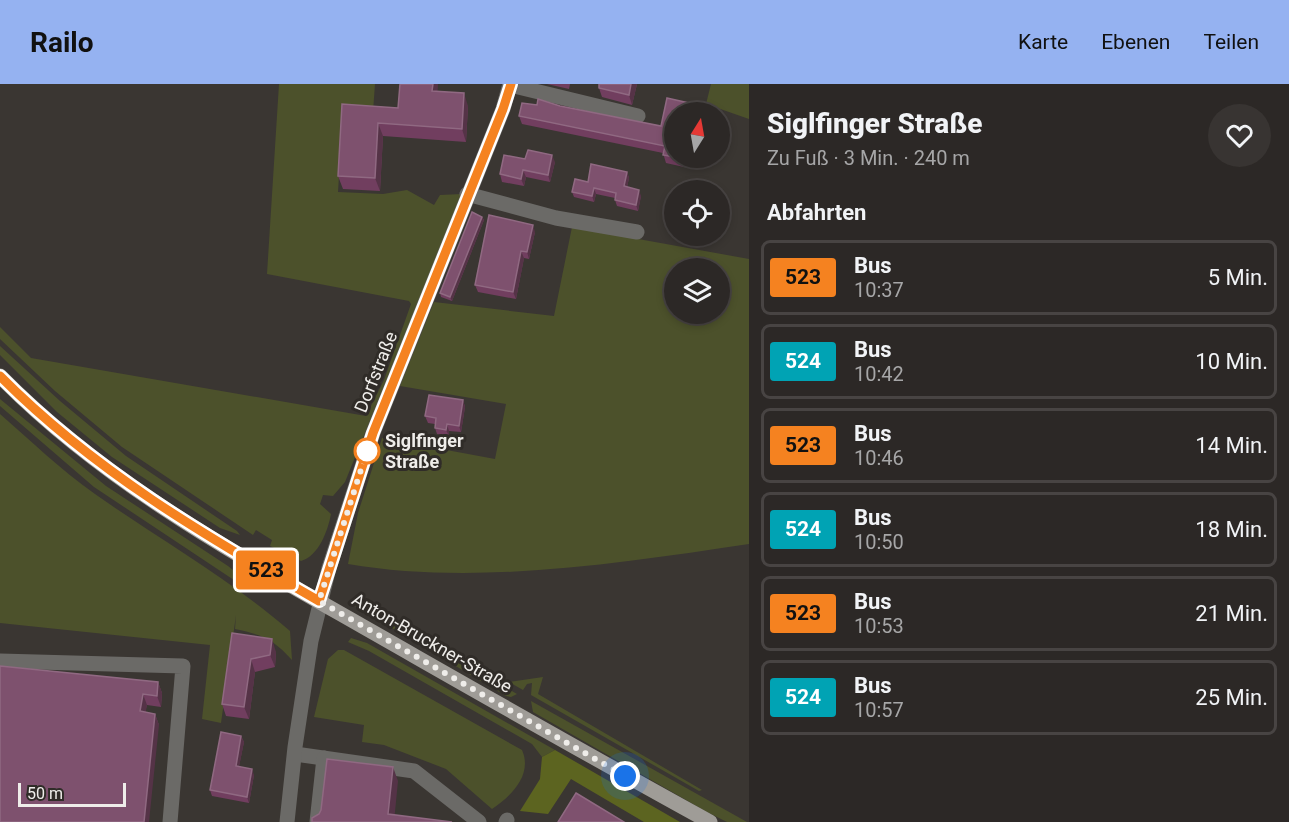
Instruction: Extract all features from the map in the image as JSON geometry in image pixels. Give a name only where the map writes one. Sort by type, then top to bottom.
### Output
[{"type":"main road","name":"Anton-Bruckner-Straße","points":[[0,376],[93,459],[176,517],[319,601],[710,822]]},
{"type":"street","name":"Dorfstraße","points":[[319,601],[373,433],[503,109],[510,85],[638,116]]},
{"type":"street","points":[[467,194],[556,218],[637,232]]},
{"type":"street","points":[[287,822],[295,754],[319,601]]},
{"type":"street","points":[[0,661],[183,666],[170,822]]},
{"type":"street","points":[[295,754],[414,771],[479,822]]},
{"type":"street","points":[[316,822],[324,758]]},
{"type":"green space","points":[[279,84],[375,84],[373,112],[343,111],[338,192],[383,194],[407,190],[434,205],[440,195],[462,194],[345,482],[333,496],[323,495],[320,504],[331,514],[325,535],[313,554],[301,561],[270,546],[272,540],[256,530],[253,535],[122,447],[55,391],[0,339],[0,327],[31,358],[366,416],[384,380],[411,304],[409,301],[267,274]]},
{"type":"green space","points":[[711,84],[749,84],[749,119],[730,112],[730,102],[706,102]]},
{"type":"green space","points":[[572,227],[664,244],[664,246],[677,246],[749,259],[749,544],[600,564],[497,572],[447,573],[348,564],[358,513],[382,438],[495,459],[506,404],[400,386],[434,302],[554,316]]},
{"type":"green space","points":[[0,346],[60,401],[126,456],[240,535],[220,528],[112,457],[57,412],[0,355]]},
{"type":"green space","points":[[0,399],[106,486],[228,566],[256,589],[249,590],[94,487],[0,406]]},
{"type":"green space","points":[[0,414],[82,485],[219,576],[290,631],[292,660],[267,639],[235,629],[236,615],[221,723],[202,719],[210,645],[0,623]]},
{"type":"green space","points":[[364,603],[517,694],[511,697],[506,696],[355,606]]},
{"type":"green space","points":[[351,638],[367,643],[555,750],[542,757],[532,744],[369,651],[348,642]]},
{"type":"green space","points":[[338,650],[344,650],[522,750],[525,768],[513,791],[492,809],[446,769],[384,745],[362,742],[364,725],[314,717],[328,659]]},
{"type":"green space","points":[[543,677],[538,694],[702,790],[699,791],[531,695],[532,683],[527,684],[523,690],[509,682]]},
{"type":"green space","points":[[531,701],[747,822],[727,822],[707,812],[533,712]]},
{"type":"green space","points":[[555,750],[680,822],[644,822],[571,779],[548,814],[520,811],[540,779],[542,757]]},
{"type":"building","points":[[400,84],[433,84],[432,91],[464,93],[462,129],[378,123],[375,178],[338,176],[342,104],[398,108]]},
{"type":"building","points":[[599,84],[631,84],[629,95],[599,88]]},
{"type":"building","points":[[667,98],[685,102],[666,102]]},
{"type":"building","points":[[538,99],[560,106],[661,126],[664,112],[664,146],[519,116],[522,103],[537,105]]},
{"type":"building","points":[[528,150],[552,155],[548,175],[523,170],[521,179],[500,174],[504,155],[525,159]]},
{"type":"building","points":[[591,164],[627,172],[624,186],[639,190],[636,205],[615,200],[616,193],[594,188],[592,196],[572,192],[575,179],[588,182]]},
{"type":"building","points":[[472,212],[482,217],[450,297],[440,293]]},
{"type":"building","points":[[489,215],[533,225],[527,252],[521,251],[513,292],[475,285]]},
{"type":"building","points":[[429,395],[463,400],[459,426],[447,424],[446,430],[435,428],[436,418],[425,416]]},
{"type":"building","points":[[232,633],[272,639],[270,655],[251,659],[244,707],[222,704]]},
{"type":"building","points":[[0,666],[158,682],[157,696],[143,694],[140,711],[155,714],[144,822],[0,822]]},
{"type":"building","points":[[221,732],[241,736],[236,766],[252,769],[247,797],[210,790]]},
{"type":"building","points":[[327,759],[393,767],[388,814],[452,822],[312,822],[312,818],[321,810]]},
{"type":"building","points":[[576,793],[624,822],[558,822]]},
{"type":"bus line","name":"523","points":[[0,376],[85,453],[176,517],[319,601],[373,433],[511,84]]},
{"type":"place","name":"Siglfinger Straße","points":[[367,451]]},
{"type":"route","points":[[367,451],[319,601],[625,776]]}]
